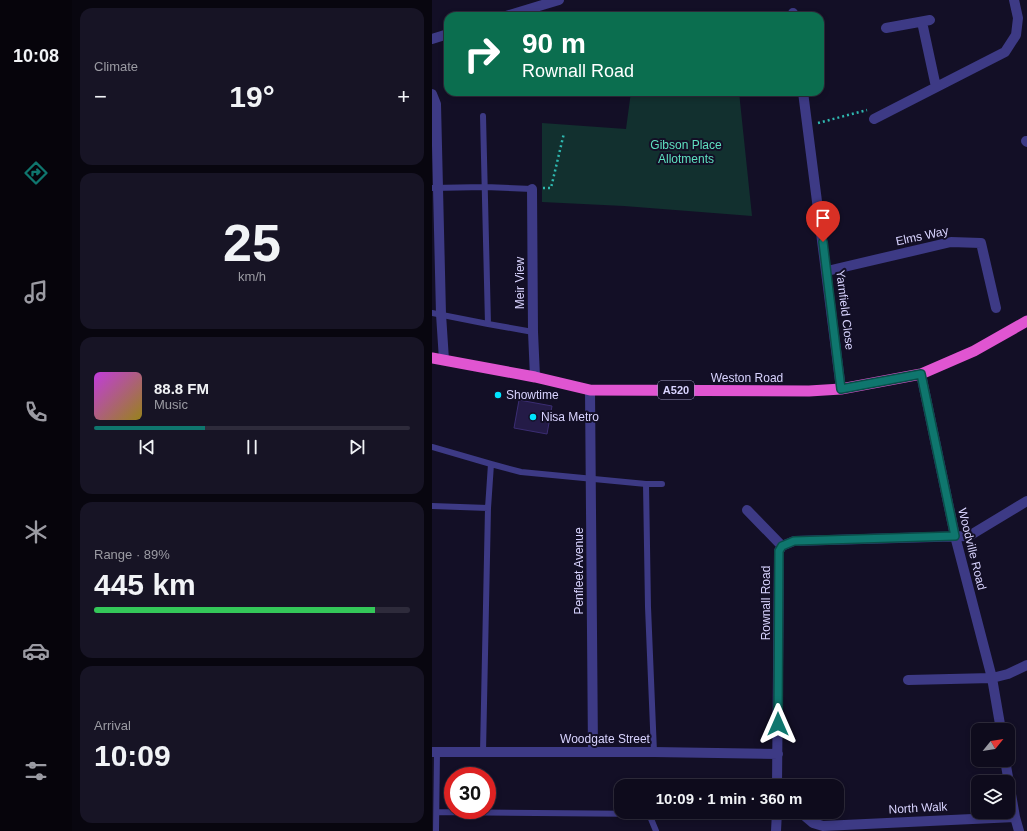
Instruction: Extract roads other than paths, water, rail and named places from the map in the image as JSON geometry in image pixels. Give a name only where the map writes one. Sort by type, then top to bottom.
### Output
[{"type":"highway","name":"Weston Road","points":[[432,358],[535,377],[590,390],[809,391],[841,389],[921,374],[974,351],[1027,321]]},
{"type":"street","points":[[519,12],[558,0]]},
{"type":"street","points":[[874,119],[1005,52],[1016,35],[1018,18],[1014,0]]},
{"type":"street","points":[[886,28],[926,21],[936,87]]},
{"type":"street","points":[[432,39],[444,35]]},
{"type":"street","points":[[432,94],[436,104],[436,313],[444,360]]},
{"type":"street","name":"Yarnfield Close","points":[[804,96],[841,389]]},
{"type":"street","name":"Meir View","points":[[532,189],[533,332],[535,377]]},
{"type":"street","name":"Elms Way","points":[[827,271],[951,242],[981,243],[996,308]]},
{"type":"street","name":"Woodville Road","points":[[921,374],[955,536],[992,678],[999,723]]},
{"type":"street","name":"Penfleet Avenue","points":[[590,390],[592,478],[593,752]]},
{"type":"street","points":[[747,510],[782,546],[794,541],[969,536],[1027,501]]},
{"type":"street","name":"Rownall Road","points":[[777,779],[779,551],[782,546]]},
{"type":"street","points":[[908,680],[992,678],[1008,674],[1027,665]]},
{"type":"street","name":"Woodgate Street","points":[[435,752],[654,752],[778,754]]},
{"type":"street","points":[[777,775],[778,779]]},
{"type":"street","points":[[1015,817],[1019,831]]},
{"type":"street","points":[[776,831],[777,819]]},
{"type":"street","points":[[808,819],[813,823],[823,826]]},
{"type":"street","name":"North Walk","points":[[811,831],[823,826],[972,819]]},
{"type":"lane","points":[[483,116],[488,324]]},
{"type":"lane","points":[[435,188],[485,187],[532,189]]},
{"type":"lane","points":[[436,313],[533,332]]},
{"type":"lane","points":[[432,447],[521,472],[646,484],[662,484]]},
{"type":"lane","points":[[483,752],[488,508],[491,464]]},
{"type":"lane","points":[[646,484],[648,608],[654,752]]},
{"type":"lane","points":[[432,506],[488,508]]},
{"type":"lane","points":[[435,752],[436,831]]},
{"type":"lane","points":[[436,812],[649,814],[656,831]]},
{"type":"place","name":"Showtime","points":[[498,395]]},
{"type":"place","name":"Nisa Metro","points":[[533,417]]},
{"type":"park label","name":"Gibson Place Allotments","points":[[686,152]]}]
